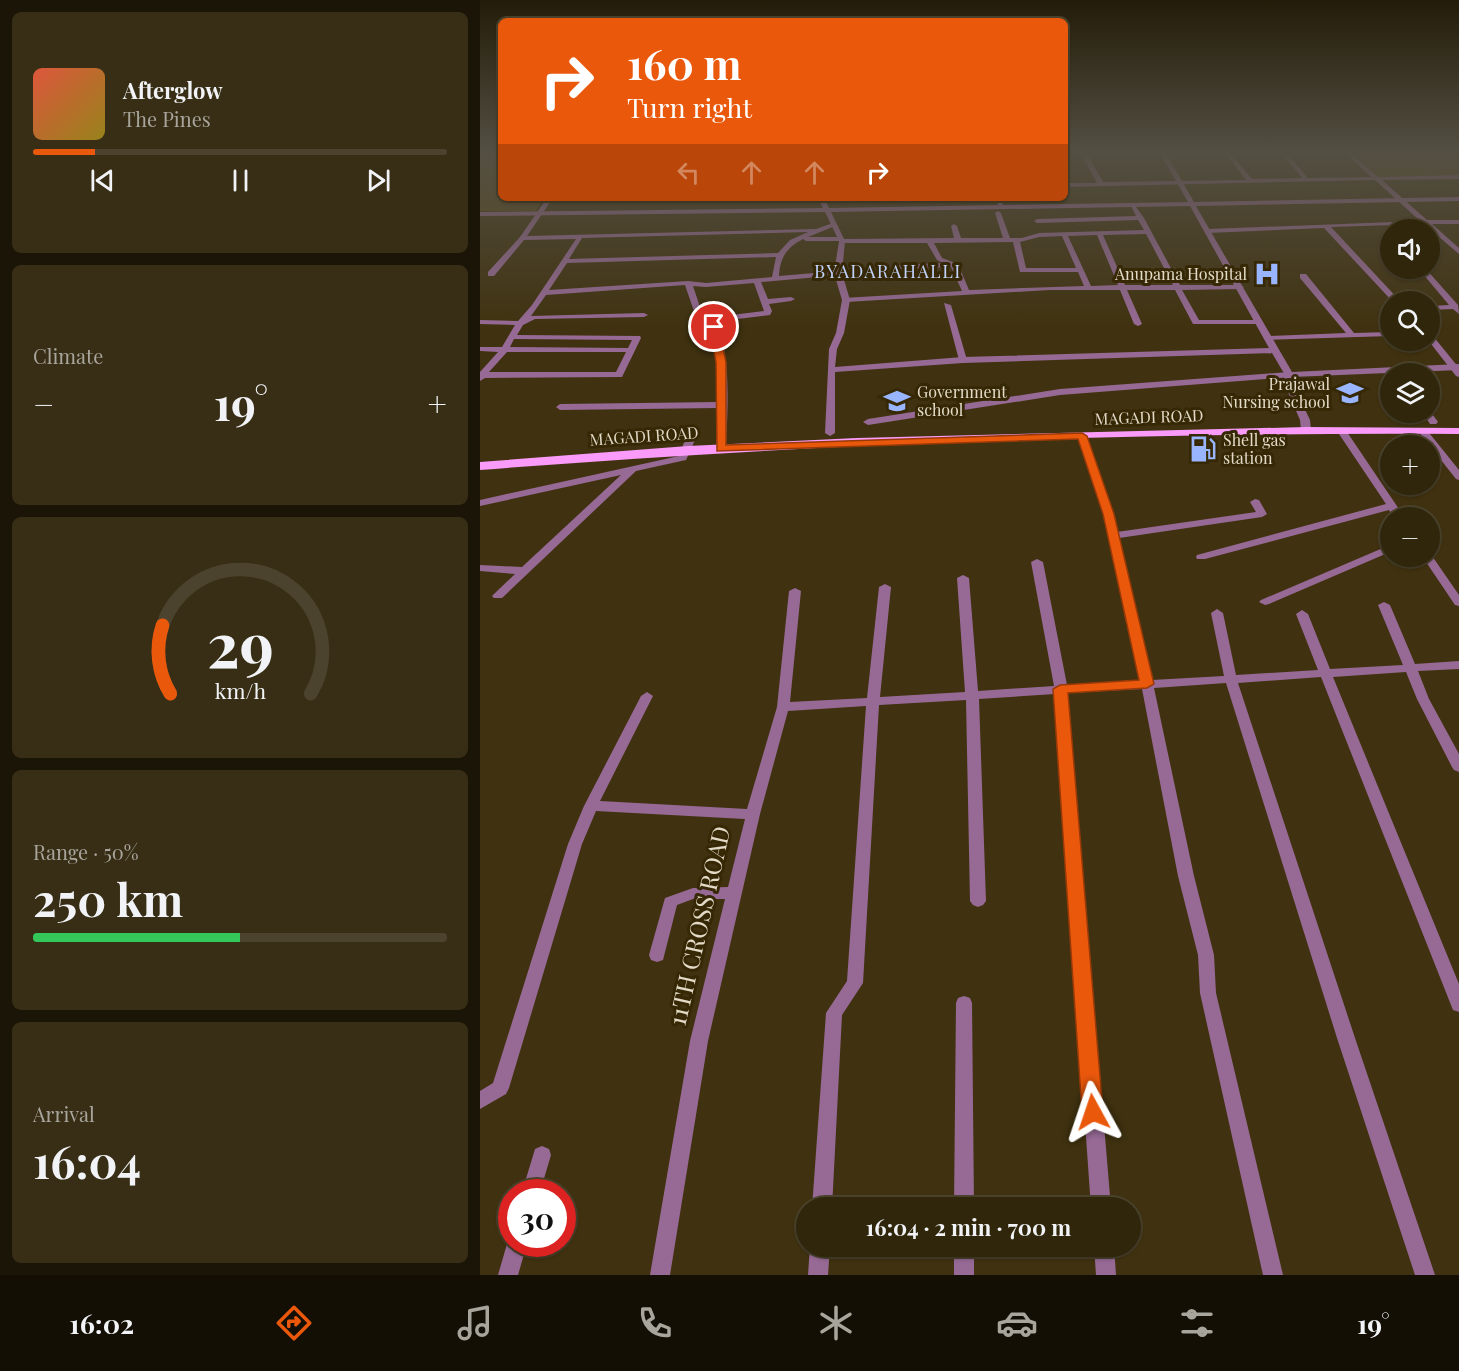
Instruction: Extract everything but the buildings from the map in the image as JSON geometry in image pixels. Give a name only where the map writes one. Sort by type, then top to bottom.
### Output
[{"type":"main road","name":"MAGADI ROAD","points":[[1440,419],[1459,423]]},
{"type":"main road","name":"MAGADI ROAD","points":[[480,456],[689,445],[1082,436],[1380,420]]},
{"type":"main road","name":"MAGADI ROAD","points":[[721,444],[830,433],[1305,425],[1341,431],[1459,430]]},
{"type":"main road","name":"MAGADI ROAD","points":[[480,466],[689,445]]},
{"type":"street","points":[[491,274],[522,238],[542,210]]},
{"type":"street","points":[[827,210],[842,240],[838,273],[846,300],[840,333],[833,349],[830,433]]},
{"type":"street","points":[[480,214],[1040,210]]},
{"type":"street","points":[[1136,210],[1196,322],[1259,322]]},
{"type":"street","points":[[1196,210],[1289,375],[1287,380],[1305,425]]},
{"type":"street","points":[[1000,211],[1007,240]]},
{"type":"street","points":[[1037,221],[1141,218]]},
{"type":"street","points":[[1440,222],[1459,222]]},
{"type":"street","points":[[775,279],[778,255],[790,242],[833,225]]},
{"type":"street","points":[[954,226],[958,241]]},
{"type":"street","points":[[1326,226],[1388,291]]},
{"type":"street","points":[[1208,231],[1380,226]]},
{"type":"street","points":[[522,238],[823,229]]},
{"type":"street","points":[[1099,232],[1138,324]]},
{"type":"street","points":[[799,239],[1016,240],[1039,235],[1148,232]]},
{"type":"street","points":[[1064,234],[1089,289]]},
{"type":"street","points":[[1440,234],[1459,252]]},
{"type":"street","points":[[481,376],[504,350],[510,337],[543,293],[580,237]]},
{"type":"street","points":[[1016,240],[1023,270],[1080,270]]},
{"type":"street","points":[[930,241],[939,260],[953,264],[966,292]]},
{"type":"street","points":[[564,261],[778,255]]},
{"type":"street","points":[[899,267],[953,264]]},
{"type":"street","points":[[543,293],[688,283],[706,285],[838,273]]},
{"type":"street","points":[[1304,276],[1352,335]]},
{"type":"street","points":[[1431,279],[1457,309]]},
{"type":"street","points":[[705,321],[767,314],[768,311],[757,281]]},
{"type":"street","points":[[688,283],[700,317],[714,327],[717,339],[721,362],[721,444]]},
{"type":"street","points":[[846,300],[966,292],[1240,287]]},
{"type":"street","points":[[765,302],[791,299]]},
{"type":"street","points":[[947,305],[963,360]]},
{"type":"street","points":[[1440,308],[1457,309]]},
{"type":"street","points":[[480,322],[520,323],[534,317],[644,315]]},
{"type":"street","points":[[1269,338],[1380,334]]},
{"type":"street","points":[[481,376],[619,375],[637,338],[510,337]]},
{"type":"street","points":[[480,350],[630,350]]},
{"type":"street","points":[[831,370],[963,360],[1275,350]]},
{"type":"street","points":[[1440,350],[1457,369]]},
{"type":"street","points":[[1440,370],[1457,369]]},
{"type":"street","points":[[868,422],[1060,392],[1289,375],[1380,372]]},
{"type":"street","points":[[560,407],[721,405]]},
{"type":"street","points":[[1201,557],[1392,506],[1341,431]]},
{"type":"street","points":[[1423,431],[1459,477]]},
{"type":"street","points":[[1082,436],[1108,514],[1147,684],[1186,876],[1206,956],[1208,993],[1273,1275]]},
{"type":"street","points":[[480,503],[683,458],[689,445]]},
{"type":"street","points":[[498,596],[632,470]]},
{"type":"street","points":[[1113,536],[1262,514],[1255,502]]},
{"type":"street","points":[[1265,602],[1380,552]]},
{"type":"street","points":[[1037,561],[1060,689],[1100,1197]]},
{"type":"street","points":[[1434,567],[1459,603]]},
{"type":"street","points":[[480,568],[525,571]]},
{"type":"street","points":[[963,578],[972,694],[978,901]]},
{"type":"street","points":[[823,1197],[834,1013],[855,983],[873,701],[885,587]]},
{"type":"street","name":"11TH CROSS ROAD","points":[[660,1275],[699,1041],[753,814],[783,707],[795,591]]},
{"type":"street","points":[[1384,605],[1423,699],[1459,767]]},
{"type":"street","points":[[1217,614],[1231,679],[1425,1275]]},
{"type":"street","points":[[1302,614],[1459,1005]]},
{"type":"street","points":[[783,707],[1459,665]]},
{"type":"street","points":[[480,1101],[500,1088],[575,844],[591,806],[647,696]]},
{"type":"street","points":[[591,806],[753,814]]},
{"type":"street","points":[[657,955],[670,902],[679,896],[691,893],[735,893]]},
{"type":"street","points":[[964,1003],[964,1197]]},
{"type":"street","points":[[535,1179],[542,1155]]},
{"type":"street","points":[[508,1275],[513,1257]]},
{"type":"street","points":[[818,1275],[819,1257]]},
{"type":"street","points":[[964,1257],[964,1275]]},
{"type":"street","points":[[1105,1257],[1106,1275]]},
{"type":"shaded area","points":[[480,210],[537,210],[536,211]]},
{"type":"place","name":"Anupama Hospital","points":[[1267,274]]},
{"type":"place","name":"Prajawal Nursing school","points":[[1350,393]]},
{"type":"place","name":"Government school","points":[[897,401]]},
{"type":"place","name":"Shell gas station","points":[[1203,449]]},
{"type":"district","name":"BYADARAHALLI","points":[[888,272]]},
{"type":"route","points":[[714,327],[721,362],[721,448],[1082,436],[1108,514],[1147,684],[1060,689],[1093,1112]]}]
